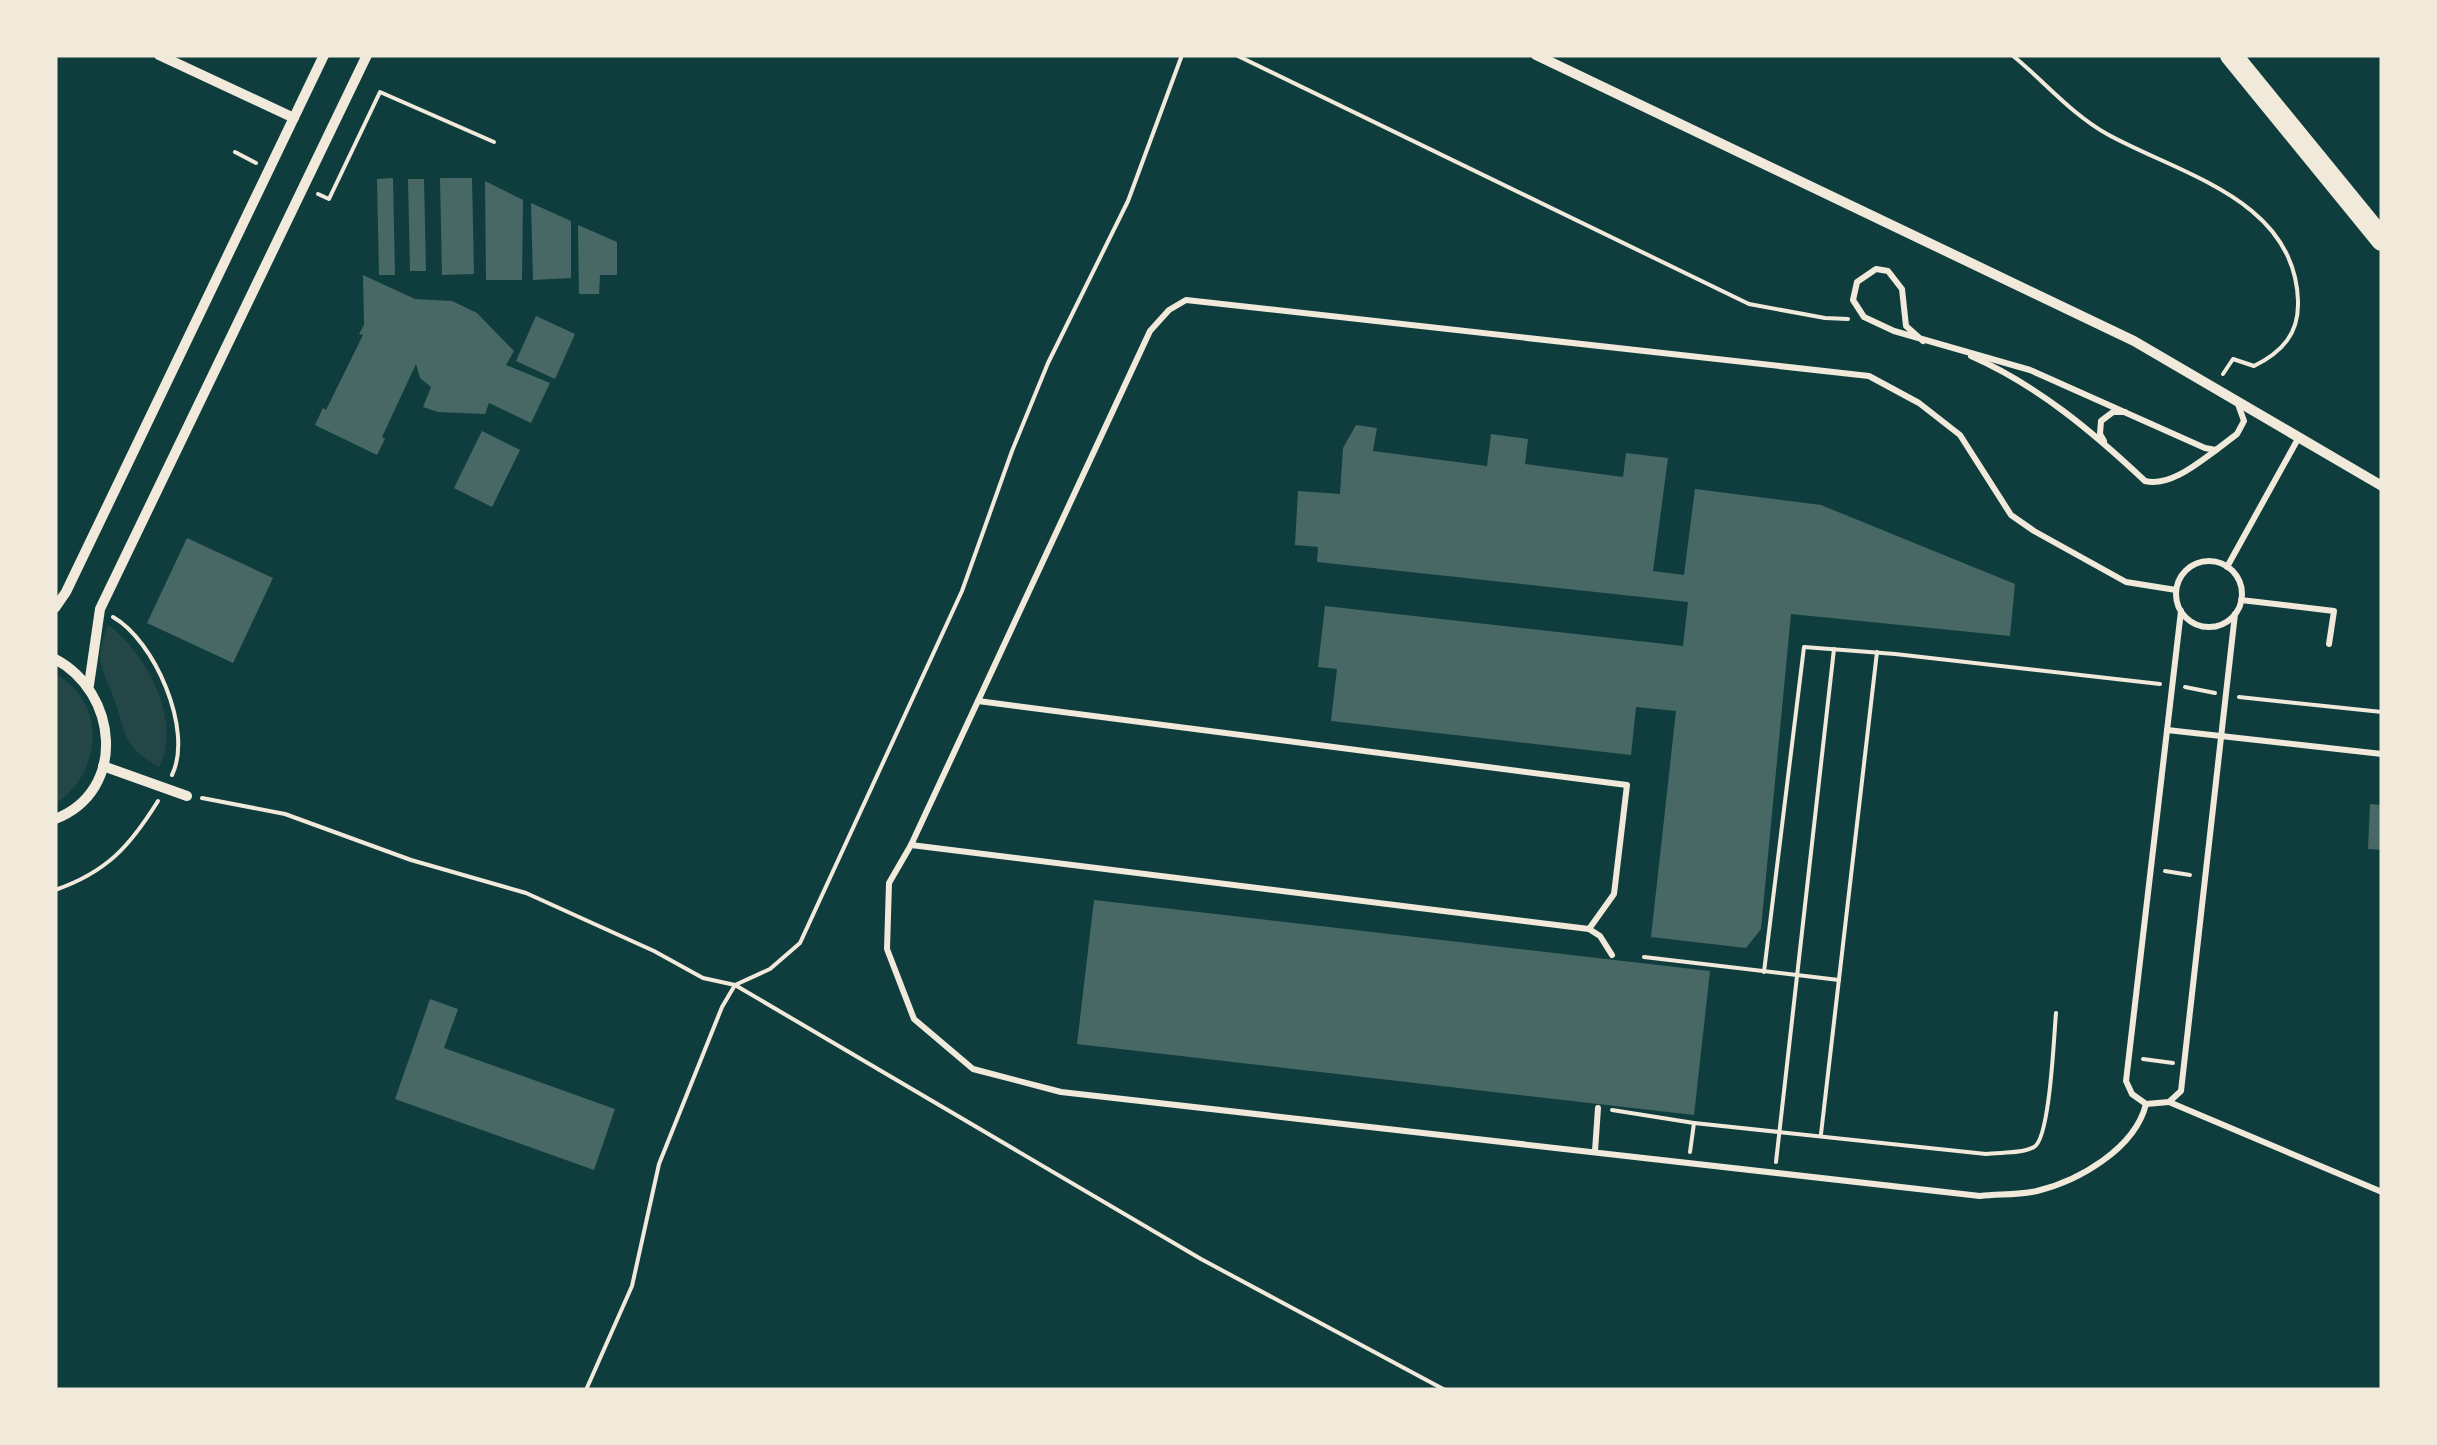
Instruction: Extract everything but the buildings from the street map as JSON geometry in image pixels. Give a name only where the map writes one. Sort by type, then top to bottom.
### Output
[{"type":"highway","points":[[2231,55],[2382,240]]},
{"type":"street","points":[[159,55],[294,118]]},
{"type":"street","points":[[55,608],[324,55]]},
{"type":"street","points":[[89,685],[100,609],[367,55]]},
{"type":"street","points":[[1536,55],[2134,340],[2382,486]]},
{"type":"street","points":[[55,659],[71,667],[89,685],[102,710],[107,738],[103,766],[87,796],[55,819]]},
{"type":"street","points":[[103,766],[188,796]]},
{"type":"lane","points":[[1923,341],[1906,326],[1902,289],[1888,271],[1876,269],[1857,282],[1853,300],[1867,319],[1923,341],[2030,370],[2190,443],[2216,450]]},
{"type":"lane","points":[[2146,1104],[2128,1138],[2100,1162],[2032,1192],[1980,1196],[1061,1092],[972,1069],[914,1019],[887,949],[889,883],[911,845],[1150,330],[1169,310],[1186,300],[1868,376],[1919,402],[1960,435],[2011,514],[2034,531],[2126,582],[2176,590]]},
{"type":"lane","points":[[1946,345],[2006,372],[2044,395],[2145,482],[2156,484],[2191,467],[2237,434],[2244,421],[2231,396]]},
{"type":"lane","points":[[2107,446],[2100,434],[2102,421],[2114,412],[2126,412]]},
{"type":"lane","points":[[2227,567],[2299,436]]},
{"type":"lane","points":[[2169,1102],[2182,1090],[2235,614],[2241,600],[2240,584],[2227,567],[2217,562],[2195,564],[2180,579],[2176,590],[2180,611],[2126,1080],[2132,1094],[2146,1104],[2169,1102],[2382,1192]]},
{"type":"lane","points":[[2241,600],[2334,611],[2329,644]]},
{"type":"lane","points":[[2180,611],[2207,627],[2218,626],[2235,614]]},
{"type":"lane","points":[[978,701],[1627,784],[1614,894],[1589,929]]},
{"type":"lane","points":[[2166,730],[2382,754]]},
{"type":"lane","points":[[911,845],[1589,929],[1600,936],[1612,955]]},
{"type":"lane","points":[[1594,1151],[1598,1108]]},
{"type":"path","points":[[586,1390],[632,1286],[659,1164],[722,1007],[735,985],[770,969],[800,943],[962,590],[1012,450],[1048,363],[1128,201],[1182,55]]},
{"type":"path","points":[[1236,55],[1750,304],[1824,318],[1867,319]]},
{"type":"path","points":[[2012,55],[2105,133],[2201,176],[2259,215],[2284,249],[2298,280],[2299,314],[2292,337],[2274,356],[2254,366],[2233,358],[2215,386]]},
{"type":"path","points":[[304,187],[330,199],[380,92],[494,142]]},
{"type":"path","points":[[235,152],[268,170]]},
{"type":"path","points":[[55,890],[117,857],[137,836],[176,766],[178,740],[170,695],[146,647],[122,622],[100,609]]},
{"type":"path","points":[[1764,972],[1804,648],[1877,652],[2382,712]]},
{"type":"path","points":[[1776,1163],[1834,650]]},
{"type":"path","points":[[1820,1136],[1877,652]]},
{"type":"path","points":[[188,796],[285,814],[411,860],[526,893],[654,951],[703,978],[735,985],[1201,1259],[1445,1390]]},
{"type":"path","points":[[2150,868],[2205,877]]},
{"type":"path","points":[[1644,956],[1838,980]]},
{"type":"path","points":[[1598,1108],[1780,1134],[1986,1154],[2034,1148],[2041,1140],[2046,1116],[2056,1013]]},
{"type":"path","points":[[2128,1056],[2184,1064]]},
{"type":"path","points":[[1690,1152],[1694,1123]]},
{"type":"shaded area","points":[[108,625],[135,652],[157,689],[167,729],[159,767],[133,747],[125,733],[101,665]]},
{"type":"shaded area","points":[[55,674],[72,686],[84,702],[91,720],[92,739],[82,775],[55,804]]}]
